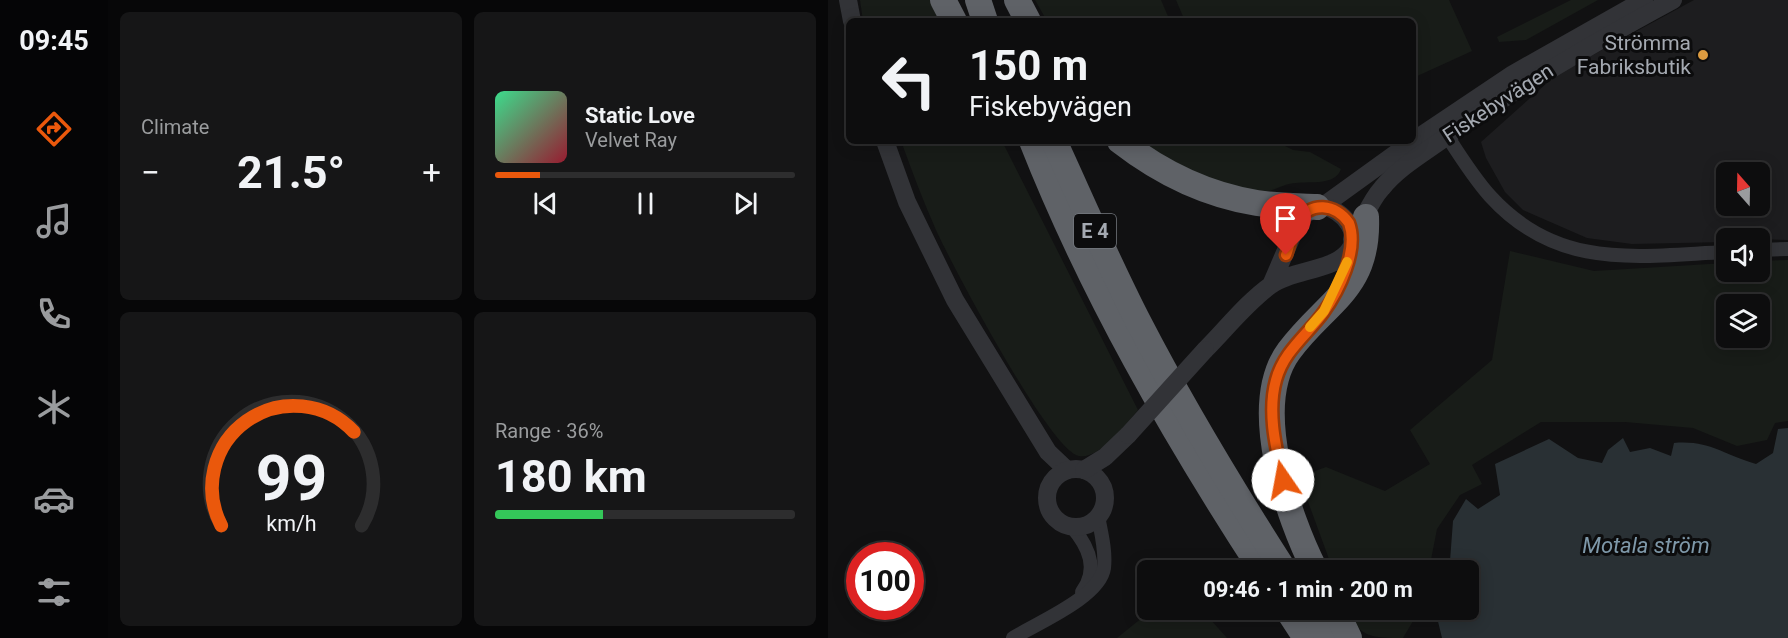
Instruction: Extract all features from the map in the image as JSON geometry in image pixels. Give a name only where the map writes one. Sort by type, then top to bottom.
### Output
[{"type":"highway","points":[[943,0],[952,18]]},
{"type":"highway","points":[[978,0],[984,18]]},
{"type":"highway","points":[[999,0],[1006,18]]},
{"type":"highway","points":[[1017,0],[1026,18]]},
{"type":"highway","points":[[1026,144],[1054,190]]},
{"type":"highway","name":"E 4","points":[[1033,144],[1120,334],[1156,402],[1256,560]]},
{"type":"highway","name":"E 4","points":[[1055,144],[1108,260],[1165,372],[1222,473],[1278,560]]},
{"type":"highway","points":[[1124,144],[1171,175],[1204,188],[1258,203],[1320,207]]},
{"type":"highway","points":[[1311,560],[1288,502],[1274,432],[1273,395],[1288,352],[1324,311],[1342,296],[1352,282],[1364,249],[1366,217]]},
{"type":"highway","points":[[1324,311],[1344,271],[1352,243]]},
{"type":"highway","points":[[1294,620],[1306,638]]},
{"type":"highway","points":[[1317,620],[1329,638]]},
{"type":"highway","points":[[1340,620],[1349,638]]},
{"type":"street","points":[[848,0],[851,18]]},
{"type":"street","name":"Fiskebyvägen","points":[[1068,473],[1100,460],[1126,438],[1205,350],[1271,285],[1335,261],[1352,243],[1366,217],[1372,199],[1443,129],[1523,68],[1644,0]]},
{"type":"street","name":"Fiskebyvägen","points":[[1416,140],[1443,129],[1673,0]]},
{"type":"street","points":[[1443,129],[1489,195],[1517,221],[1551,241],[1581,251],[1613,256],[1716,252]]},
{"type":"street","points":[[886,144],[908,202],[955,300],[1048,452],[1068,473],[1095,475],[1102,485],[1104,504],[1098,516],[1087,525],[1072,527]]},
{"type":"street","name":"Fiskebyvägen","points":[[1271,285],[1299,220],[1409,144]]},
{"type":"street","points":[[1320,207],[1344,216],[1352,231],[1352,243]]},
{"type":"street","points":[[1770,250],[1788,249]]},
{"type":"street","name":"Fiskebyvägen","points":[[1102,485],[1107,468],[1126,438]]},
{"type":"street","points":[[1068,473],[1047,494],[1049,509],[1058,521],[1072,527],[1086,546],[1092,569],[1085,587],[1070,604]]},
{"type":"street","points":[[1013,638],[1086,595],[1101,578],[1104,556],[1098,516]]},
{"type":"shaded area","points":[[860,0],[930,0],[939,18],[863,18]]},
{"type":"shaded area","points":[[1035,0],[1161,0],[1169,18],[1045,18]]},
{"type":"shaded area","points":[[1176,0],[1449,0],[1472,51],[1416,77],[1416,18],[1184,18]]},
{"type":"shaded area","points":[[1571,0],[1598,0],[1526,40],[1499,42],[1497,37]]},
{"type":"shaded area","points":[[1694,0],[1788,0],[1788,240],[1770,239],[1770,228],[1716,228],[1716,242],[1632,244],[1587,238],[1523,210],[1505,192],[1486,158],[1481,142],[1556,75]]},
{"type":"shaded area","points":[[902,144],[1004,144],[1138,410],[1103,447],[1087,456],[1079,456],[1065,446],[1047,424],[1025,392],[981,316],[927,208]]},
{"type":"shaded area","points":[[1145,144],[1281,144],[1293,150],[1310,152],[1341,169],[1334,178],[1328,180],[1292,183],[1269,191],[1254,192],[1237,189],[1202,177]]},
{"type":"shaded area","points":[[1510,251],[1594,271],[1716,264],[1716,282],[1770,282],[1770,261],[1788,260],[1788,421],[1775,423],[1767,440],[1737,446],[1693,428],[1625,422],[1541,422],[1472,465],[1482,484],[1460,495],[1437,529],[1431,560],[1329,560],[1299,477],[1326,467],[1385,491],[1430,464],[1410,430],[1492,360]]},
{"type":"shaded area","points":[[1139,620],[1211,620],[1227,638],[1117,638]]},
{"type":"shaded area","points":[[1353,620],[1414,620],[1403,638],[1375,636],[1356,626]]},
{"type":"water","name":"Motala ström","points":[[1788,428],[1788,638],[1442,638],[1438,620],[1479,620],[1479,560],[1450,560],[1453,521],[1466,499],[1478,509],[1500,495],[1495,464],[1549,439],[1578,458],[1602,463],[1608,450],[1623,438],[1630,452],[1650,448],[1671,456],[1674,443],[1687,443],[1707,446],[1756,464],[1773,453],[1778,429]]},
{"type":"slow traffic","points":[[1310,327],[1324,311],[1347,262]]},
{"type":"place","name":"Strömma Fabriksbutik","points":[[1703,55]]},
{"type":"route","points":[[1283,480],[1272,411],[1276,379],[1288,352],[1324,311],[1344,271],[1352,243],[1349,223],[1344,216],[1331,208],[1323,206],[1312,209],[1305,213],[1295,227],[1286,255]]}]
